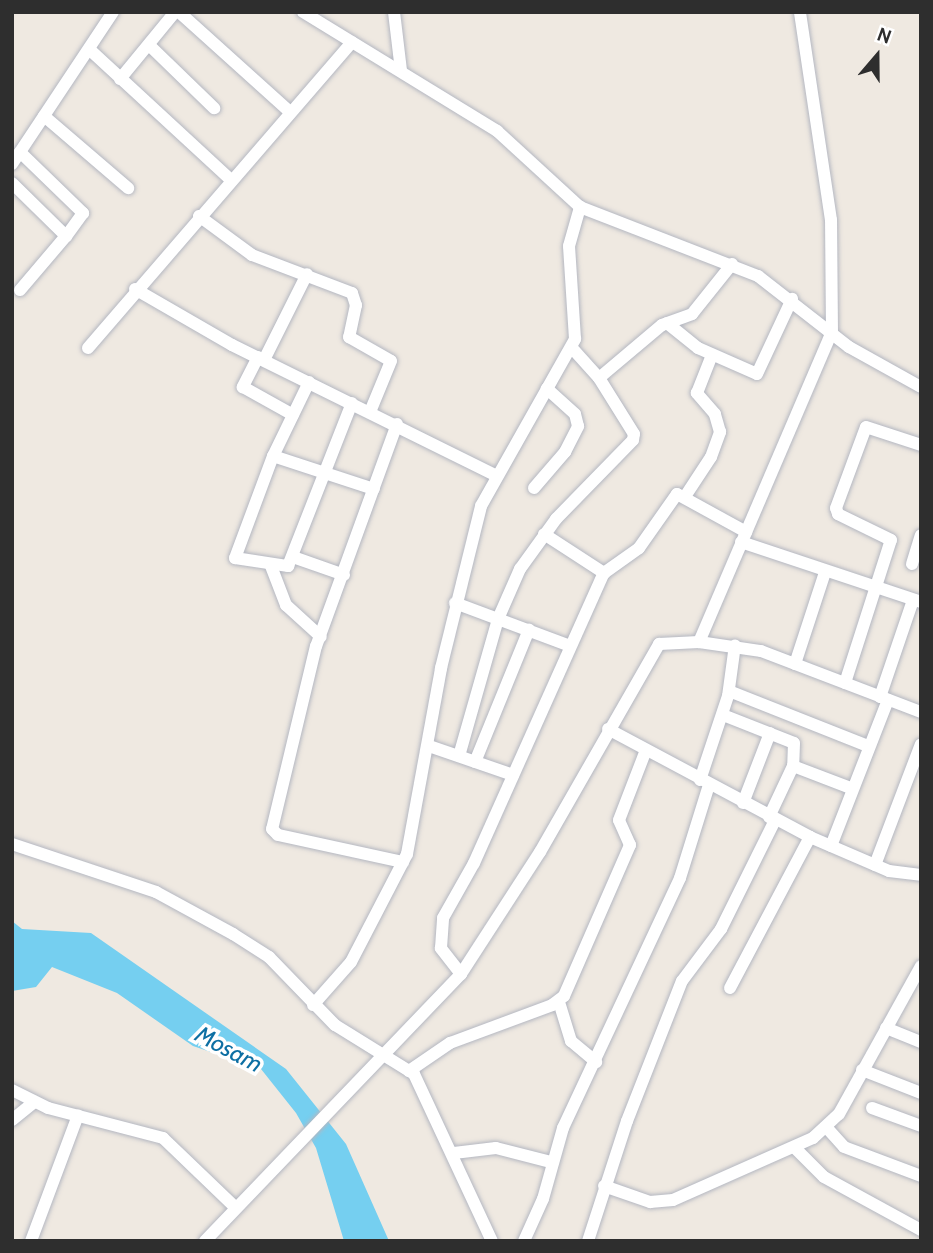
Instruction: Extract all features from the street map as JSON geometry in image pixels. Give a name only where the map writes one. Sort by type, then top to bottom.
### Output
[{"type":"street","points":[[12,164],[113,12]]},
{"type":"street","points":[[120,79],[177,12],[290,112]]},
{"type":"street","points":[[303,12],[497,131],[579,207],[732,264],[792,299],[849,348],[921,387]]},
{"type":"street","points":[[394,12],[401,71]]},
{"type":"street","points":[[699,642],[832,332],[831,219],[800,12]]},
{"type":"street","points":[[88,348],[135,289],[352,42]]},
{"type":"street","points":[[149,45],[214,108]]},
{"type":"street","points":[[89,49],[231,180]]},
{"type":"street","points":[[44,116],[128,188]]},
{"type":"street","points":[[20,152],[83,212],[20,290]]},
{"type":"street","points":[[12,183],[66,236]]},
{"type":"street","points":[[313,1005],[351,962],[403,862],[416,821],[455,603],[478,514],[495,475],[573,349],[576,331],[569,246],[579,207]]},
{"type":"street","points":[[199,216],[242,250],[352,293],[356,305],[349,337],[391,361],[370,412]]},
{"type":"street","points":[[599,378],[667,323],[692,314],[732,264]]},
{"type":"street","points":[[293,415],[243,387],[307,274]]},
{"type":"street","points":[[135,289],[261,358],[495,475]]},
{"type":"street","points":[[667,323],[712,355],[760,373],[792,299]]},
{"type":"street","points":[[459,756],[498,619],[520,569],[544,534],[633,440],[634,434],[599,378],[573,349]]},
{"type":"street","points":[[686,495],[711,457],[720,432],[715,414],[697,393],[712,355]]},
{"type":"street","points":[[309,382],[273,457],[235,558],[271,566],[288,566],[352,403]]},
{"type":"street","points":[[534,488],[565,453],[578,426],[575,414],[547,389]]},
{"type":"street","points":[[397,424],[321,637],[274,833],[403,862]]},
{"type":"street","points":[[845,683],[891,540],[838,514],[836,508],[866,428],[921,445]]},
{"type":"street","points":[[273,457],[374,489]]},
{"type":"street","points":[[460,974],[441,948],[440,931],[604,573],[639,548],[677,494],[686,495],[743,537],[825,572],[917,601],[831,846]]},
{"type":"street","points":[[544,534],[604,573]]},
{"type":"street","points":[[912,564],[921,535]]},
{"type":"street","points":[[293,557],[344,575]]},
{"type":"street","points":[[271,566],[286,605],[321,637]]},
{"type":"street","points":[[795,664],[825,572]]},
{"type":"street","points":[[455,603],[570,646]]},
{"type":"street","points":[[475,762],[529,630]]},
{"type":"street","points":[[205,1241],[234,1206],[384,1057],[460,974],[540,852],[659,644],[699,642],[735,645],[795,664],[921,712]]},
{"type":"street","points":[[524,1241],[543,1199],[551,1162],[563,1128],[680,877],[729,691],[735,645]]},
{"type":"street","points":[[729,691],[868,746]]},
{"type":"street","points":[[588,1241],[604,1186],[682,981],[721,929],[793,766],[794,743],[723,715]]},
{"type":"street","points":[[608,729],[704,783],[810,837],[874,865],[921,875]]},
{"type":"street","points":[[743,803],[770,733]]},
{"type":"street","points":[[874,865],[921,744]]},
{"type":"street","points":[[429,746],[513,775]]},
{"type":"street","points":[[596,1062],[571,1041],[559,1002],[630,845],[619,820],[646,750]]},
{"type":"street","points":[[793,766],[851,788]]},
{"type":"street","points":[[730,988],[810,837]]},
{"type":"street","points":[[12,844],[156,892],[269,957],[313,1005],[384,1057],[409,1070],[454,1153],[492,1241]]},
{"type":"street","points":[[604,1186],[657,1203],[695,1192],[794,1147],[827,1128],[886,1028],[915,991],[921,966]]},
{"type":"street","points":[[409,1070],[450,1043],[559,1002]]},
{"type":"street","points":[[886,1028],[921,1042]]},
{"type":"street","points":[[862,1070],[921,1093]]},
{"type":"street","points":[[12,1090],[33,1103],[163,1138],[234,1206]]},
{"type":"street","points":[[12,1120],[33,1103]]},
{"type":"street","points":[[872,1108],[921,1126]]},
{"type":"street","points":[[31,1241],[78,1115]]},
{"type":"street","points":[[827,1128],[844,1147],[921,1176]]},
{"type":"street","points":[[794,1147],[824,1177],[921,1230]]},
{"type":"street","points":[[454,1153],[496,1149],[551,1162]]},
{"type":"water","name":"Mosam","points":[[12,921],[22,929],[91,933],[286,1069],[346,1144],[389,1241],[344,1241],[316,1148],[296,1113],[261,1069],[193,1046],[117,993],[52,967],[36,987],[12,991]]}]
